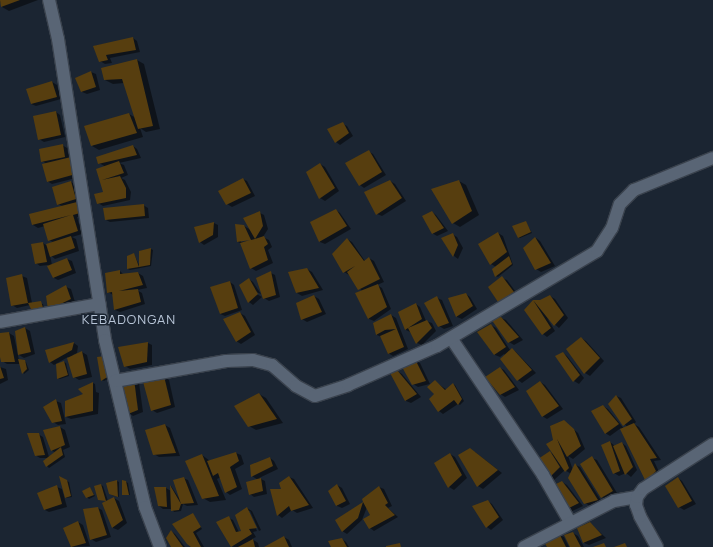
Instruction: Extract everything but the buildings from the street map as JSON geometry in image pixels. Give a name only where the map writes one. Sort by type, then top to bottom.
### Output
[{"type":"street","points":[[49,0],[59,47],[105,340],[145,507],[160,547]]},
{"type":"street","points":[[115,381],[226,361],[253,360],[272,365],[296,386],[315,396],[348,384],[437,346],[597,251],[612,228],[620,204],[634,190],[713,158]]},
{"type":"street","points":[[0,322],[99,304]]},
{"type":"street","points":[[451,338],[543,475],[570,522]]},
{"type":"street","points":[[657,547],[640,516],[636,505],[637,497],[643,489],[713,444]]},
{"type":"street","points":[[524,547],[570,522],[614,501],[637,497]]},
{"type":"district","name":"KEBADONGAN","points":[[129,319]]}]
